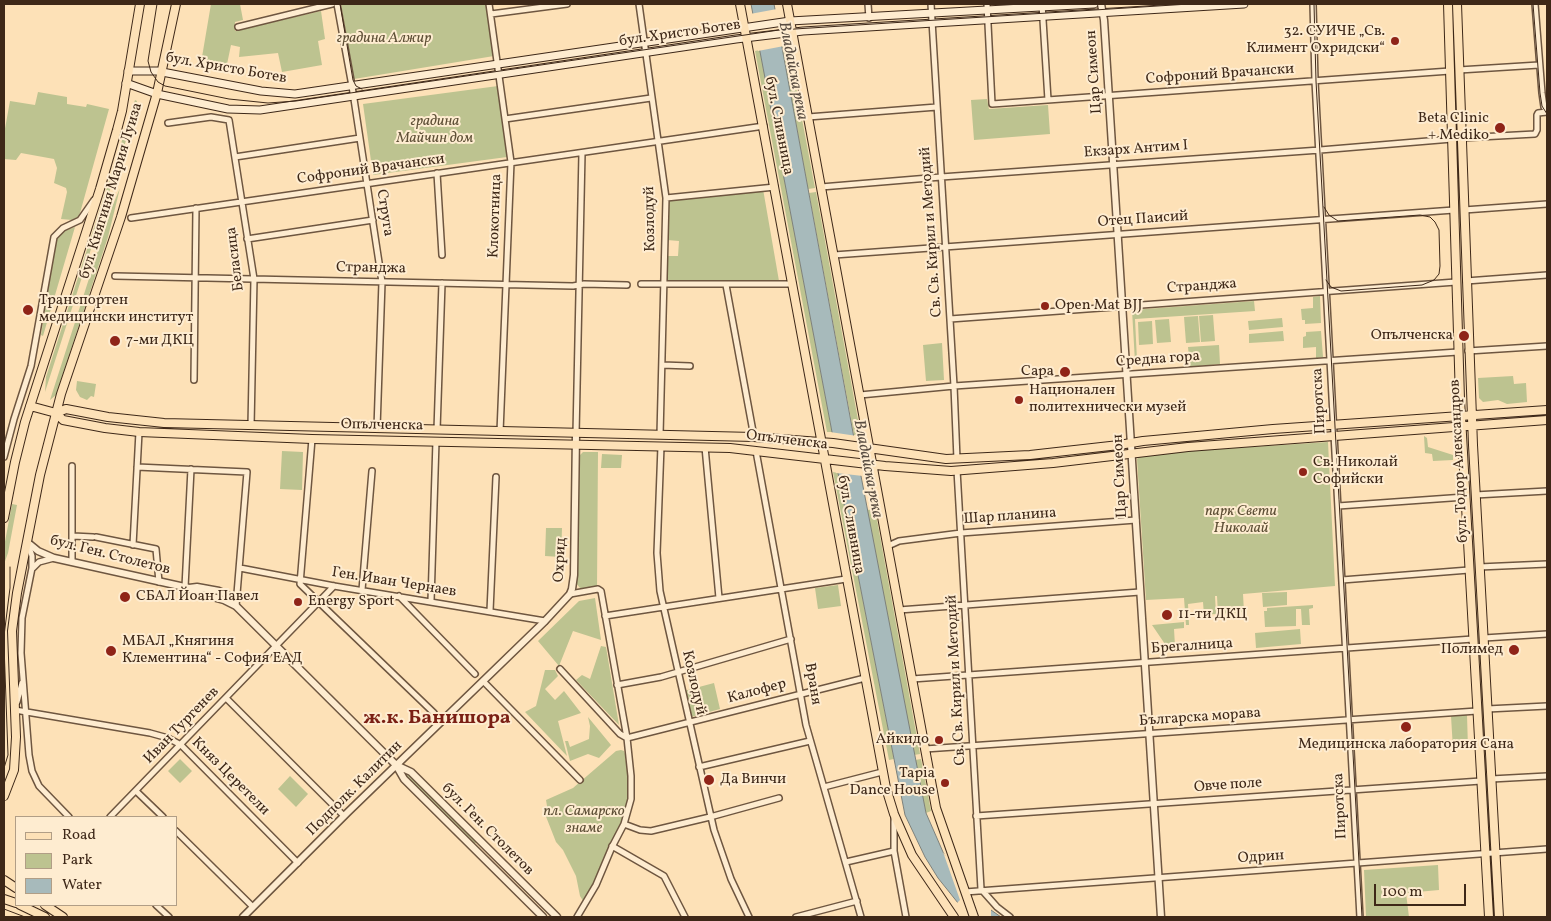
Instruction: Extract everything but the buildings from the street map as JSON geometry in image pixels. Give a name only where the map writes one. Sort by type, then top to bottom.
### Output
[{"type":"main road","name":"бул. Княгиня Мария Луиза","points":[[4,518],[15,462],[30,406],[100,189],[122,111],[140,4]]},
{"type":"main road","name":"бул. Княгиня Мария Луиза","points":[[4,796],[14,770],[16,737],[12,631],[17,593],[40,475],[67,375],[121,217],[157,94],[176,4]]},
{"type":"main road","name":"бул. Сливница","points":[[740,4],[747,27],[793,284],[825,443],[846,579],[882,772],[894,814],[912,855],[954,917]]},
{"type":"main road","name":"бул. Сливница","points":[[787,4],[789,33],[808,117],[860,395],[867,448],[888,546],[940,823],[974,917]]},
{"type":"main road","name":"бул. Христо Ботев","points":[[128,71],[162,72],[278,94],[309,93],[787,22],[931,14],[987,7],[1094,4]]},
{"type":"main road","name":"бул. Христо Ботев","points":[[126,83],[157,94],[228,109],[249,110],[789,33],[932,22],[1244,4]]},
{"type":"main road","name":"бул. Тодор Александров","points":[[1448,4],[1458,352],[1489,917]]},
{"type":"main road","name":"бул. Тодор Александров","points":[[1457,4],[1468,351],[1499,917]]},
{"type":"main road","name":"Опълченска","points":[[30,406],[56,412],[66,409],[108,417],[164,423],[754,437],[825,443],[946,459],[1030,454],[1232,433],[1547,410]]},
{"type":"main road","name":"Опълченска","points":[[56,412],[63,420],[139,432],[705,447],[756,450],[931,470],[1053,463],[1188,447],[1547,420]]},
{"type":"main road","points":[[4,786],[11,779]]},
{"type":"main road","points":[[4,880],[15,887]]},
{"type":"main road","points":[[22,906],[45,917]]},
{"type":"main road","points":[[46,906],[63,917]]},
{"type":"street","points":[[238,27],[332,4]]},
{"type":"street","name":"Струга","points":[[337,4],[352,86],[382,282],[377,428]]},
{"type":"street","name":"Клокотница","points":[[489,4],[511,162],[500,432]]},
{"type":"street","points":[[491,14],[567,4]]},
{"type":"street","name":"Козлодуй","points":[[639,4],[666,198],[660,435]]},
{"type":"street","points":[[868,4],[869,18]]},
{"type":"street","name":"Св. Св. Кирил и Методий","points":[[931,4],[957,458]]},
{"type":"street","name":"Цар Симеон","points":[[1101,4],[1109,96],[1161,917]]},
{"type":"street","name":"Пиротска","points":[[1313,4],[1318,150],[1360,917]]},
{"type":"street","points":[[1461,138],[1535,134],[1538,130],[1538,112],[1547,111],[1543,100],[1539,65],[1535,4]]},
{"type":"street","points":[[1042,5],[1048,100]]},
{"type":"street","points":[[987,7],[988,20]]},
{"type":"street","name":"Софроний Врачански","points":[[988,20],[992,104],[1450,71]]},
{"type":"street","points":[[1459,70],[1539,65]]},
{"type":"street","points":[[505,119],[651,98]]},
{"type":"street","points":[[808,117],[937,107]]},
{"type":"street","name":"Беласица","points":[[168,123],[211,117],[229,120],[254,279],[251,426]]},
{"type":"street","name":"Софроний Врачански","points":[[132,218],[764,126]]},
{"type":"street","points":[[235,157],[360,138]]},
{"type":"street","name":"Екзарх Антим I","points":[[821,187],[1452,139]]},
{"type":"street","name":"Охрид","points":[[577,917],[596,885],[612,846],[624,824],[631,799],[631,776],[627,738],[600,589],[570,594],[574,575],[582,153]]},
{"type":"street","points":[[437,173],[442,255]]},
{"type":"street","points":[[666,198],[775,187]]},
{"type":"street","name":"бул. Княгиня Мария Луиза","points":[[4,457],[11,427],[31,366],[54,237],[63,228],[86,215],[100,189]]},
{"type":"street","points":[[1463,210],[1547,204]]},
{"type":"street","points":[[194,380],[196,208]]},
{"type":"street","name":"Отец Паисий","points":[[834,255],[1454,210]]},
{"type":"street","points":[[248,239],[373,220]]},
{"type":"street","points":[[1466,281],[1547,275]]},
{"type":"street","name":"Странджа","points":[[115,276],[506,285],[627,285]]},
{"type":"street","name":"Странджа","points":[[950,319],[1456,282]]},
{"type":"street","points":[[437,430],[442,283]]},
{"type":"street","points":[[641,284],[793,284]]},
{"type":"street","points":[[726,285],[754,437]]},
{"type":"street","points":[[1468,351],[1547,346]]},
{"type":"street","name":"Средна гора","points":[[860,395],[954,386],[1458,352]]},
{"type":"street","points":[[662,366],[690,366]]},
{"type":"street","points":[[133,545],[139,432]]},
{"type":"street","points":[[312,438],[300,584],[434,714]]},
{"type":"street","points":[[431,601],[436,441]]},
{"type":"street","name":"Козлодуй","points":[[661,446],[657,553],[662,606],[710,817],[731,880],[749,917]]},
{"type":"street","points":[[705,447],[719,598]]},
{"type":"street","name":"Враня","points":[[756,450],[810,741],[861,917]]},
{"type":"street","points":[[72,466],[72,562]]},
{"type":"street","points":[[137,466],[247,472],[236,606]]},
{"type":"street","points":[[187,588],[191,470]]},
{"type":"street","name":"Св. Св. Кирил и Методий","points":[[957,470],[973,746],[978,890]]},
{"type":"street","points":[[362,590],[372,471]]},
{"type":"street","points":[[490,611],[496,476]]},
{"type":"street","points":[[1475,495],[1547,491]]},
{"type":"street","points":[[1338,506],[1465,497]]},
{"type":"street","name":"Шар планина","points":[[888,546],[899,541],[961,533],[1136,520]]},
{"type":"street","points":[[73,536],[94,537],[156,550],[159,582]]},
{"type":"street","points":[[27,542],[32,556],[32,568],[22,618],[22,683],[29,755],[35,779],[44,793],[68,816]]},
{"type":"street","name":"бул. Ген. Столетов","points":[[27,542],[38,551],[54,558],[187,588],[197,587],[219,591],[228,595],[236,606],[396,765],[404,779],[543,917]]},
{"type":"street","points":[[32,568],[39,562],[54,558]]},
{"type":"street","points":[[1479,567],[1547,564]]},
{"type":"street","name":"Ген. Иван Чернаев","points":[[240,568],[334,586],[545,621]]},
{"type":"street","points":[[1342,580],[1469,570]]},
{"type":"street","points":[[605,616],[846,579]]},
{"type":"street","name":"Иван Тургенев","points":[[111,816],[334,586]]},
{"type":"street","points":[[900,610],[1140,592]]},
{"type":"street","name":"Подполк. Калитин","points":[[243,917],[545,621],[570,594]]},
{"type":"street","points":[[399,596],[475,674]]},
{"type":"street","points":[[1484,638],[1547,634]]},
{"type":"street","points":[[617,685],[677,672],[791,639]]},
{"type":"street","name":"Брегалница","points":[[912,679],[1473,639]]},
{"type":"street","points":[[560,669],[620,734],[627,738]]},
{"type":"street","name":"Калофер","points":[[627,738],[865,678]]},
{"type":"street","points":[[483,681],[580,780]]},
{"type":"street","points":[[14,711],[22,683]]},
{"type":"street","points":[[226,698],[344,816]]},
{"type":"street","points":[[1487,709],[1547,706]]},
{"type":"street","name":"Княз Церетели","points":[[14,711],[159,734],[180,746],[298,863]]},
{"type":"street","name":"Българска морава","points":[[925,749],[1477,711]]},
{"type":"street","points":[[699,767],[810,741]]},
{"type":"street","name":"бул. Ген. Столетов","points":[[396,765],[411,772],[557,917]]},
{"type":"street","points":[[824,787],[882,772]]},
{"type":"street","points":[[1491,779],[1547,776]]},
{"type":"street","name":"Овче поле","points":[[976,816],[1481,781]]},
{"type":"street","points":[[136,791],[162,816]]},
{"type":"street","points":[[624,824],[640,830],[651,831],[779,798]]},
{"type":"street","points":[[894,814],[894,851],[906,917]]},
{"type":"street","points":[[178,833],[253,907]]},
{"type":"street","points":[[612,846],[664,876],[685,917]]},
{"type":"street","name":"Одрин","points":[[964,892],[1547,849]]},
{"type":"street","points":[[846,862],[894,851]]},
{"type":"street","points":[[978,890],[1010,917]]},
{"type":"street","points":[[801,917],[857,901]]},
{"type":"street","points":[[157,906],[169,917]]},
{"type":"green space","points":[[211,4],[240,4],[243,20],[235,22],[235,31],[321,11],[325,39],[318,41],[322,65],[282,72],[278,53],[239,57],[240,47],[231,45],[226,69],[214,65],[202,57]]},
{"type":"green space","name":"градина Алжир","points":[[341,4],[486,4],[494,56],[354,79]]},
{"type":"green space","points":[[788,45],[815,188],[808,189],[782,46]]},
{"type":"green space","points":[[760,50],[832,432],[827,432],[755,51]]},
{"type":"green space","name":"градина Майчин дом","points":[[498,86],[507,157],[373,175],[363,104]]},
{"type":"green space","points":[[38,92],[67,97],[67,104],[86,107],[87,104],[109,109],[80,213],[78,217],[72,220],[61,219],[67,192],[66,188],[54,183],[57,168],[54,159],[21,153],[16,160],[4,159],[4,134],[10,101],[35,105]]},
{"type":"green space","points":[[987,99],[989,109],[1048,105],[1050,134],[974,140],[971,100]]},
{"type":"green space","points":[[135,100],[137,101],[128,134],[45,392],[46,377]]},
{"type":"green space","points":[[120,188],[108,237],[56,395],[50,400],[112,207]]},
{"type":"green space","points":[[763,189],[779,281],[666,280],[666,256],[678,256],[679,241],[667,240],[667,198]]},
{"type":"green space","points":[[816,192],[861,436],[854,435],[809,193]]},
{"type":"green space","points":[[75,227],[43,336],[41,335],[56,240],[64,231]]},
{"type":"green space","points":[[1320,296],[1321,323],[1305,324],[1305,320],[1302,320],[1301,309],[1313,308],[1313,297]]},
{"type":"green space","points":[[1254,301],[1255,311],[1135,319],[1137,360],[1135,362],[1132,310]]},
{"type":"green space","points":[[1213,315],[1215,341],[1201,342],[1199,316]]},
{"type":"green space","points":[[1198,316],[1200,342],[1186,343],[1184,317]]},
{"type":"green space","points":[[1282,318],[1283,327],[1249,330],[1248,321]]},
{"type":"green space","points":[[1169,319],[1171,342],[1157,343],[1155,320]]},
{"type":"green space","points":[[1152,321],[1153,344],[1139,345],[1138,322]]},
{"type":"green space","points":[[1283,331],[1284,341],[1249,343],[1249,334]]},
{"type":"green space","points":[[1321,331],[1323,357],[1316,358],[1316,347],[1303,348],[1303,337],[1306,336],[1306,332]]},
{"type":"green space","points":[[942,343],[944,380],[926,381],[923,345]]},
{"type":"green space","points":[[1219,345],[1220,364],[1190,367],[1188,347]]},
{"type":"green space","points":[[1513,376],[1514,384],[1526,383],[1527,402],[1507,404],[1498,400],[1483,402],[1479,398],[1478,378]]},
{"type":"green space","points":[[77,381],[96,384],[94,397],[91,396],[87,400],[80,397],[76,390]]},
{"type":"green space","points":[[1424,436],[1427,438],[1428,447],[1453,455],[1453,460],[1433,461],[1432,454],[1425,453]]},
{"type":"green space","name":"парк Свети Николай","points":[[1328,442],[1335,586],[1243,594],[1244,612],[1218,614],[1217,596],[1215,596],[1216,614],[1204,615],[1203,602],[1188,604],[1189,625],[1186,625],[1184,598],[1146,600],[1137,459],[1142,454]]},
{"type":"green space","points":[[282,451],[303,452],[302,490],[280,489]]},
{"type":"green space","points":[[583,452],[598,452],[597,588],[586,589],[580,588],[576,583],[577,458]]},
{"type":"green space","points":[[602,454],[622,455],[621,468],[601,468]]},
{"type":"green space","points":[[833,472],[838,473],[894,759],[889,760]]},
{"type":"green space","points":[[12,504],[17,505],[8,553],[4,564],[4,547]]},
{"type":"green space","points":[[875,509],[920,754],[914,755],[867,510]]},
{"type":"green space","points":[[546,528],[562,528],[561,557],[545,556]]},
{"type":"green space","points":[[838,585],[841,606],[818,609],[815,588]]},
{"type":"green space","points":[[1287,592],[1287,605],[1263,607],[1262,593]]},
{"type":"green space","points":[[595,598],[601,640],[573,631],[559,666],[538,641],[579,601]]},
{"type":"green space","points":[[1313,605],[1313,608],[1309,609],[1310,625],[1302,625],[1301,609],[1296,609],[1296,626],[1265,627],[1264,611],[1267,611],[1267,608]]},
{"type":"green space","points":[[1184,622],[1184,628],[1174,629],[1175,646],[1167,647],[1152,625]]},
{"type":"green space","points":[[1300,629],[1301,644],[1256,648],[1255,633]]},
{"type":"green space","points":[[601,646],[606,647],[619,725],[576,680],[582,675],[590,679]]},
{"type":"green space","points":[[545,670],[555,670],[558,676],[545,689],[555,700],[564,691],[581,713],[558,721],[567,756],[525,712],[536,706]]},
{"type":"green space","points":[[714,683],[720,709],[691,717],[684,691]]},
{"type":"green space","points":[[1467,715],[1468,748],[1453,749],[1451,716]]},
{"type":"green space","points":[[588,717],[611,745],[599,758],[588,754],[570,761],[565,741],[568,741],[570,747],[589,739],[590,726]]},
{"type":"green space","name":"пл. Самарско знаме","points":[[621,750],[625,754],[628,779],[627,805],[623,819],[585,904],[580,896],[576,876],[563,850],[556,842],[543,809],[547,806],[546,800],[573,788],[616,751]]},
{"type":"green space","points":[[180,759],[192,771],[180,783],[168,771]]},
{"type":"green space","points":[[921,759],[931,811],[926,813],[915,760]]},
{"type":"green space","points":[[407,774],[476,843],[472,843],[406,778]]},
{"type":"green space","points":[[290,776],[308,794],[296,807],[278,789]]},
{"type":"green space","points":[[1438,865],[1439,890],[1406,893],[1409,917],[1366,917],[1364,870]]},
{"type":"water","points":[[751,4],[774,4],[861,476],[926,813],[953,870],[991,910],[1001,917],[976,917],[958,903],[938,878],[925,857],[905,815],[838,473],[832,432]]},
{"type":"pier","points":[[777,9],[784,46],[758,51],[750,14]]},
{"type":"pier","points":[[830,432],[857,436],[863,476],[836,473]]},
{"type":"pier","points":[[943,852],[967,883],[991,907],[991,917],[972,917],[956,904],[960,900]]},
{"type":"tram line","points":[[157,4],[148,61],[151,72],[158,82],[165,86],[229,99],[268,103],[296,101],[779,30],[1189,4]]},
{"type":"tram line","points":[[340,4],[353,80],[356,86],[362,89]]},
{"type":"tram line","points":[[1314,4],[1316,81],[1362,917]]},
{"type":"tram line","points":[[1533,4],[1540,93],[1542,106],[1547,114]]},
{"type":"tram line","points":[[1324,207],[1329,215],[1338,221],[1420,215],[1430,217],[1439,230],[1440,266],[1439,274],[1434,280],[1422,285],[1341,291],[1331,287],[1326,280]]},
{"type":"tram line","points":[[4,636],[10,588],[10,567]]},
{"type":"tram line","points":[[4,645],[8,755],[4,768]]},
{"type":"tram line","points":[[4,909],[25,917]]},
{"type":"place","name":"32. СУИЧЕ „Св. Климент Охридски“","points":[[1395,41]]},
{"type":"place","name":"Beta Clinic + Mediko","points":[[1500,128]]},
{"type":"place","name":"Open Mat BJJ","points":[[1045,306]]},
{"type":"place","name":"Транспортен медицински институт","points":[[28,310]]},
{"type":"place","name":"Опълченска","points":[[1464,336]]},
{"type":"place","name":"7-ми ДКЦ","points":[[115,341]]},
{"type":"place","name":"Сара","points":[[1065,372]]},
{"type":"place","name":"Национален политехнически музей","points":[[1019,400]]},
{"type":"place","name":"Св. Николай Софийски","points":[[1303,472]]},
{"type":"place","name":"СБАЛ Йоан Павел","points":[[125,597]]},
{"type":"place","name":"Energy Sport","points":[[298,602]]},
{"type":"place","name":"11-ти ДКЦ","points":[[1167,615]]},
{"type":"place","name":"Полимед","points":[[1514,650]]},
{"type":"place","name":"МБАЛ „Княгиня Клементина“ - София ЕАД","points":[[111,651]]},
{"type":"place","name":"Медицинска лаборатория Сана","points":[[1406,727]]},
{"type":"place","name":"Айкидо","points":[[939,740]]},
{"type":"place","name":"Да Винчи","points":[[709,780]]},
{"type":"place","name":"Tapia Dance House","points":[[945,783]]},
{"type":"district","name":"ж.к. Банишора","points":[[437,719]]},
{"type":"water label","name":"Владайска река","points":[[792,71]]},
{"type":"water label","name":"Владайска река","points":[[867,469]]}]
